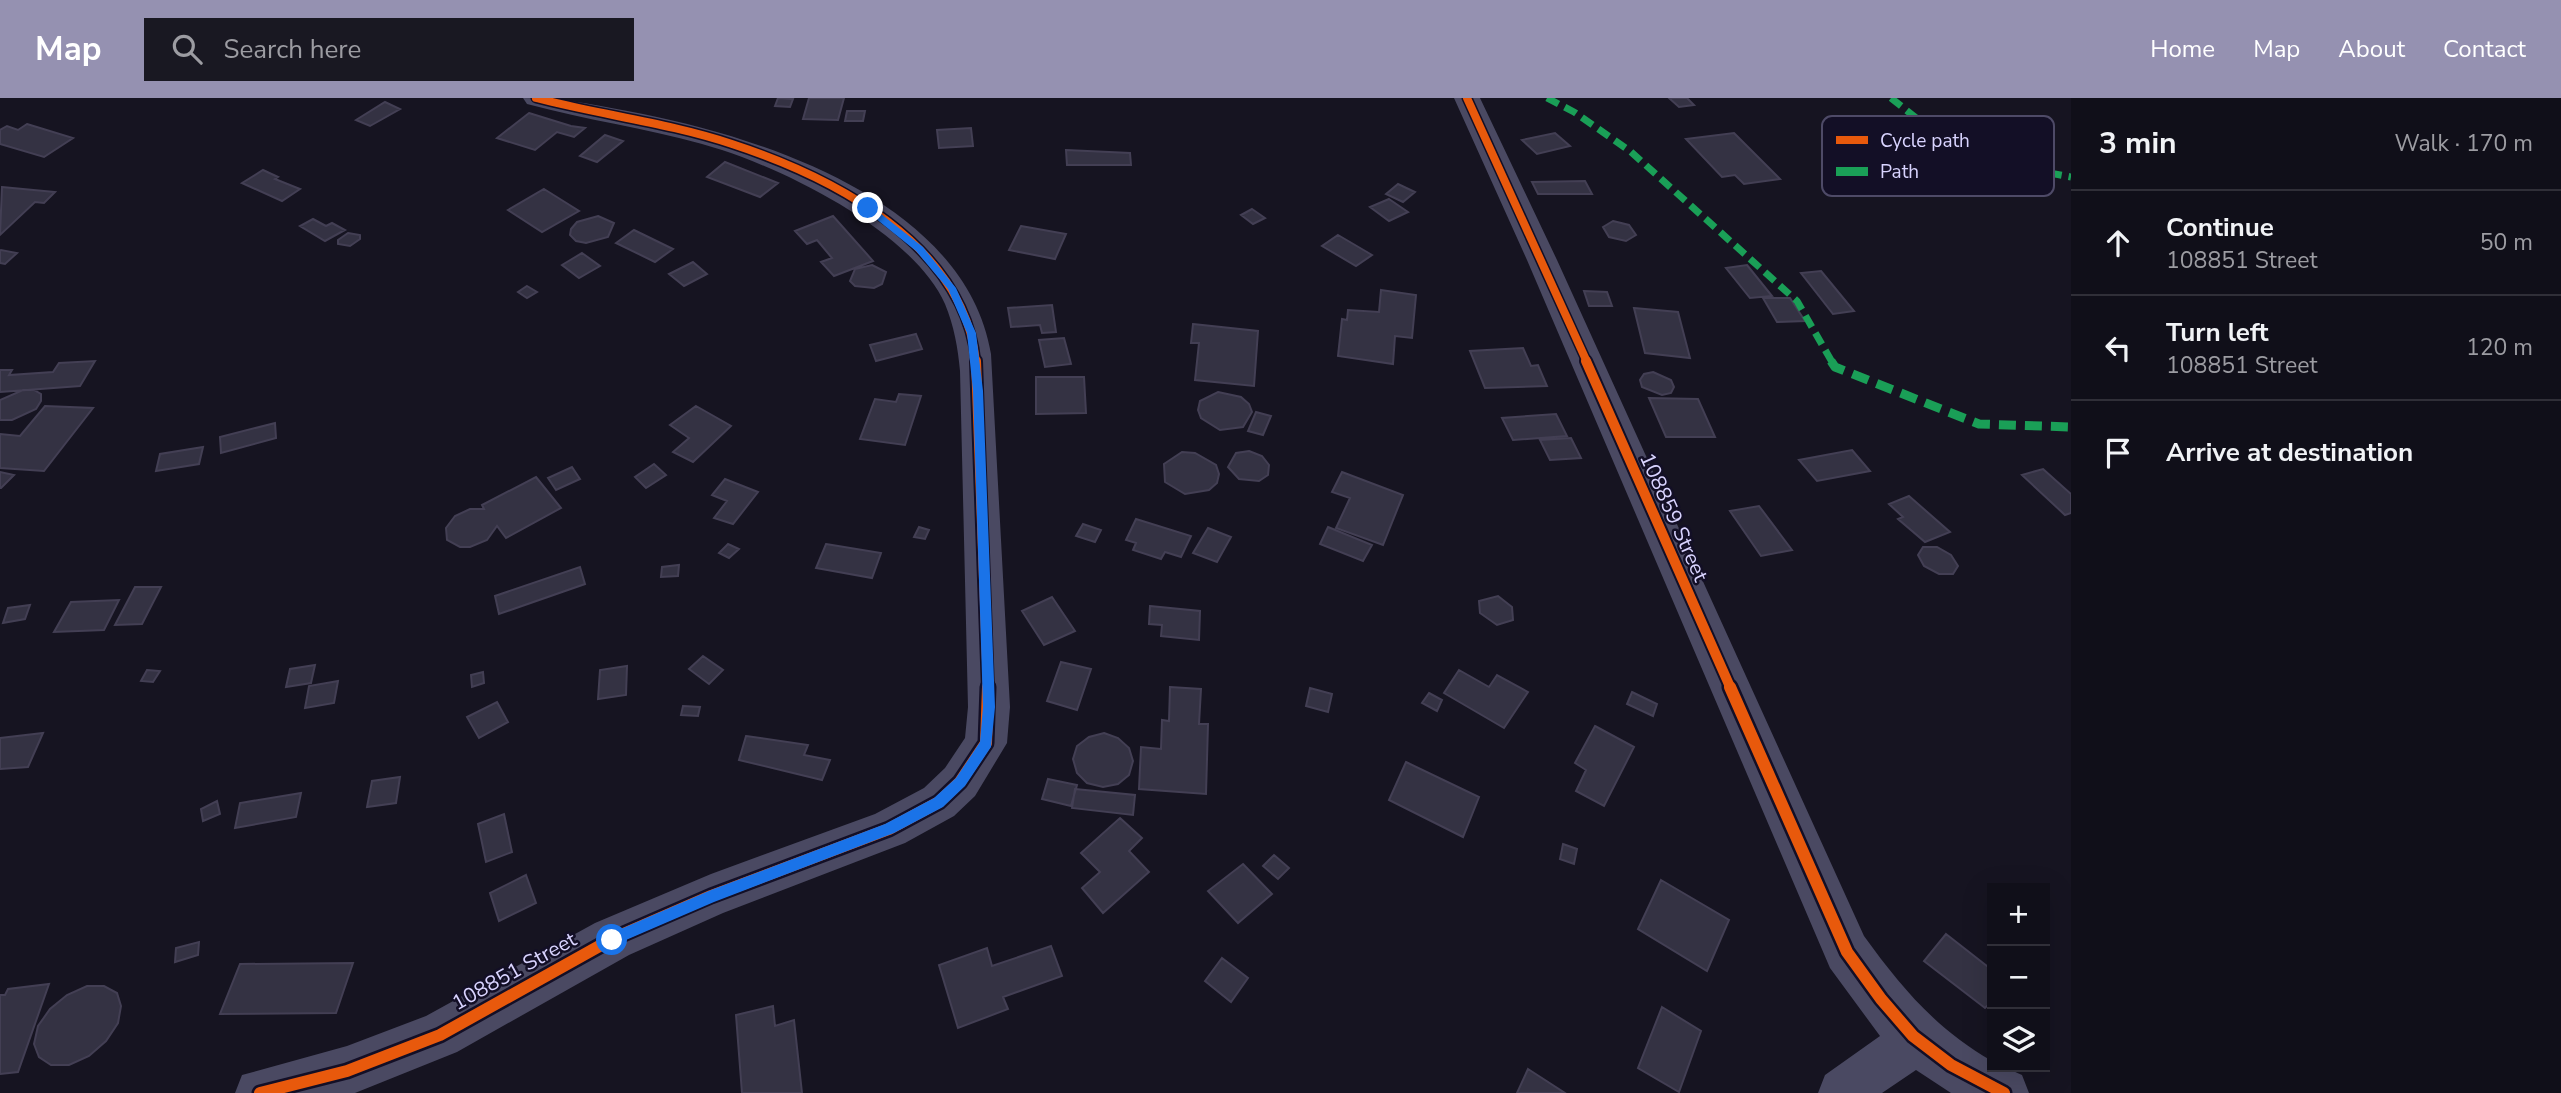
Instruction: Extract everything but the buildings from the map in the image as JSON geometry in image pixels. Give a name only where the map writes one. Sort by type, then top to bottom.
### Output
[{"type":"street","name":"108851 Street","points":[[260,1093],[346,1070],[429,1039],[612,940],[711,897],[889,829],[939,802],[960,782],[986,743],[989,707],[978,391],[972,333],[952,288],[919,249],[890,225],[848,196],[785,164],[729,143],[589,113],[536,98]]},
{"type":"street","name":"108859 Street","points":[[1467,98],[1542,260],[1847,952],[1891,1016],[1917,1042],[1975,1080],[2004,1093]]},
{"type":"street","points":[[1843,1093],[1875,1067],[1917,1042]]},
{"type":"marked path","points":[[1547,98],[1574,112],[1630,151],[1797,301],[1835,367],[1979,424],[2071,427]]},
{"type":"marked path","points":[[1891,98],[1914,116]]},
{"type":"marked path","points":[[2054,174],[2071,177]]},
{"type":"cycle path","points":[[260,1093],[347,1071],[440,1035],[612,939],[711,896],[889,829],[939,802],[960,782],[986,743],[989,707],[977,371],[972,336],[960,302],[939,270],[910,241],[876,215],[840,192],[765,156],[708,137],[536,98]]},
{"type":"cycle path","points":[[1467,98],[1542,260],[1847,952],[1881,999],[1913,1036],[1951,1065],[2004,1093]]},
{"type":"route","points":[[612,940],[711,897],[889,829],[939,802],[978,760],[986,743],[989,707],[981,548],[978,391],[972,333],[952,288],[919,249],[868,208]]}]
